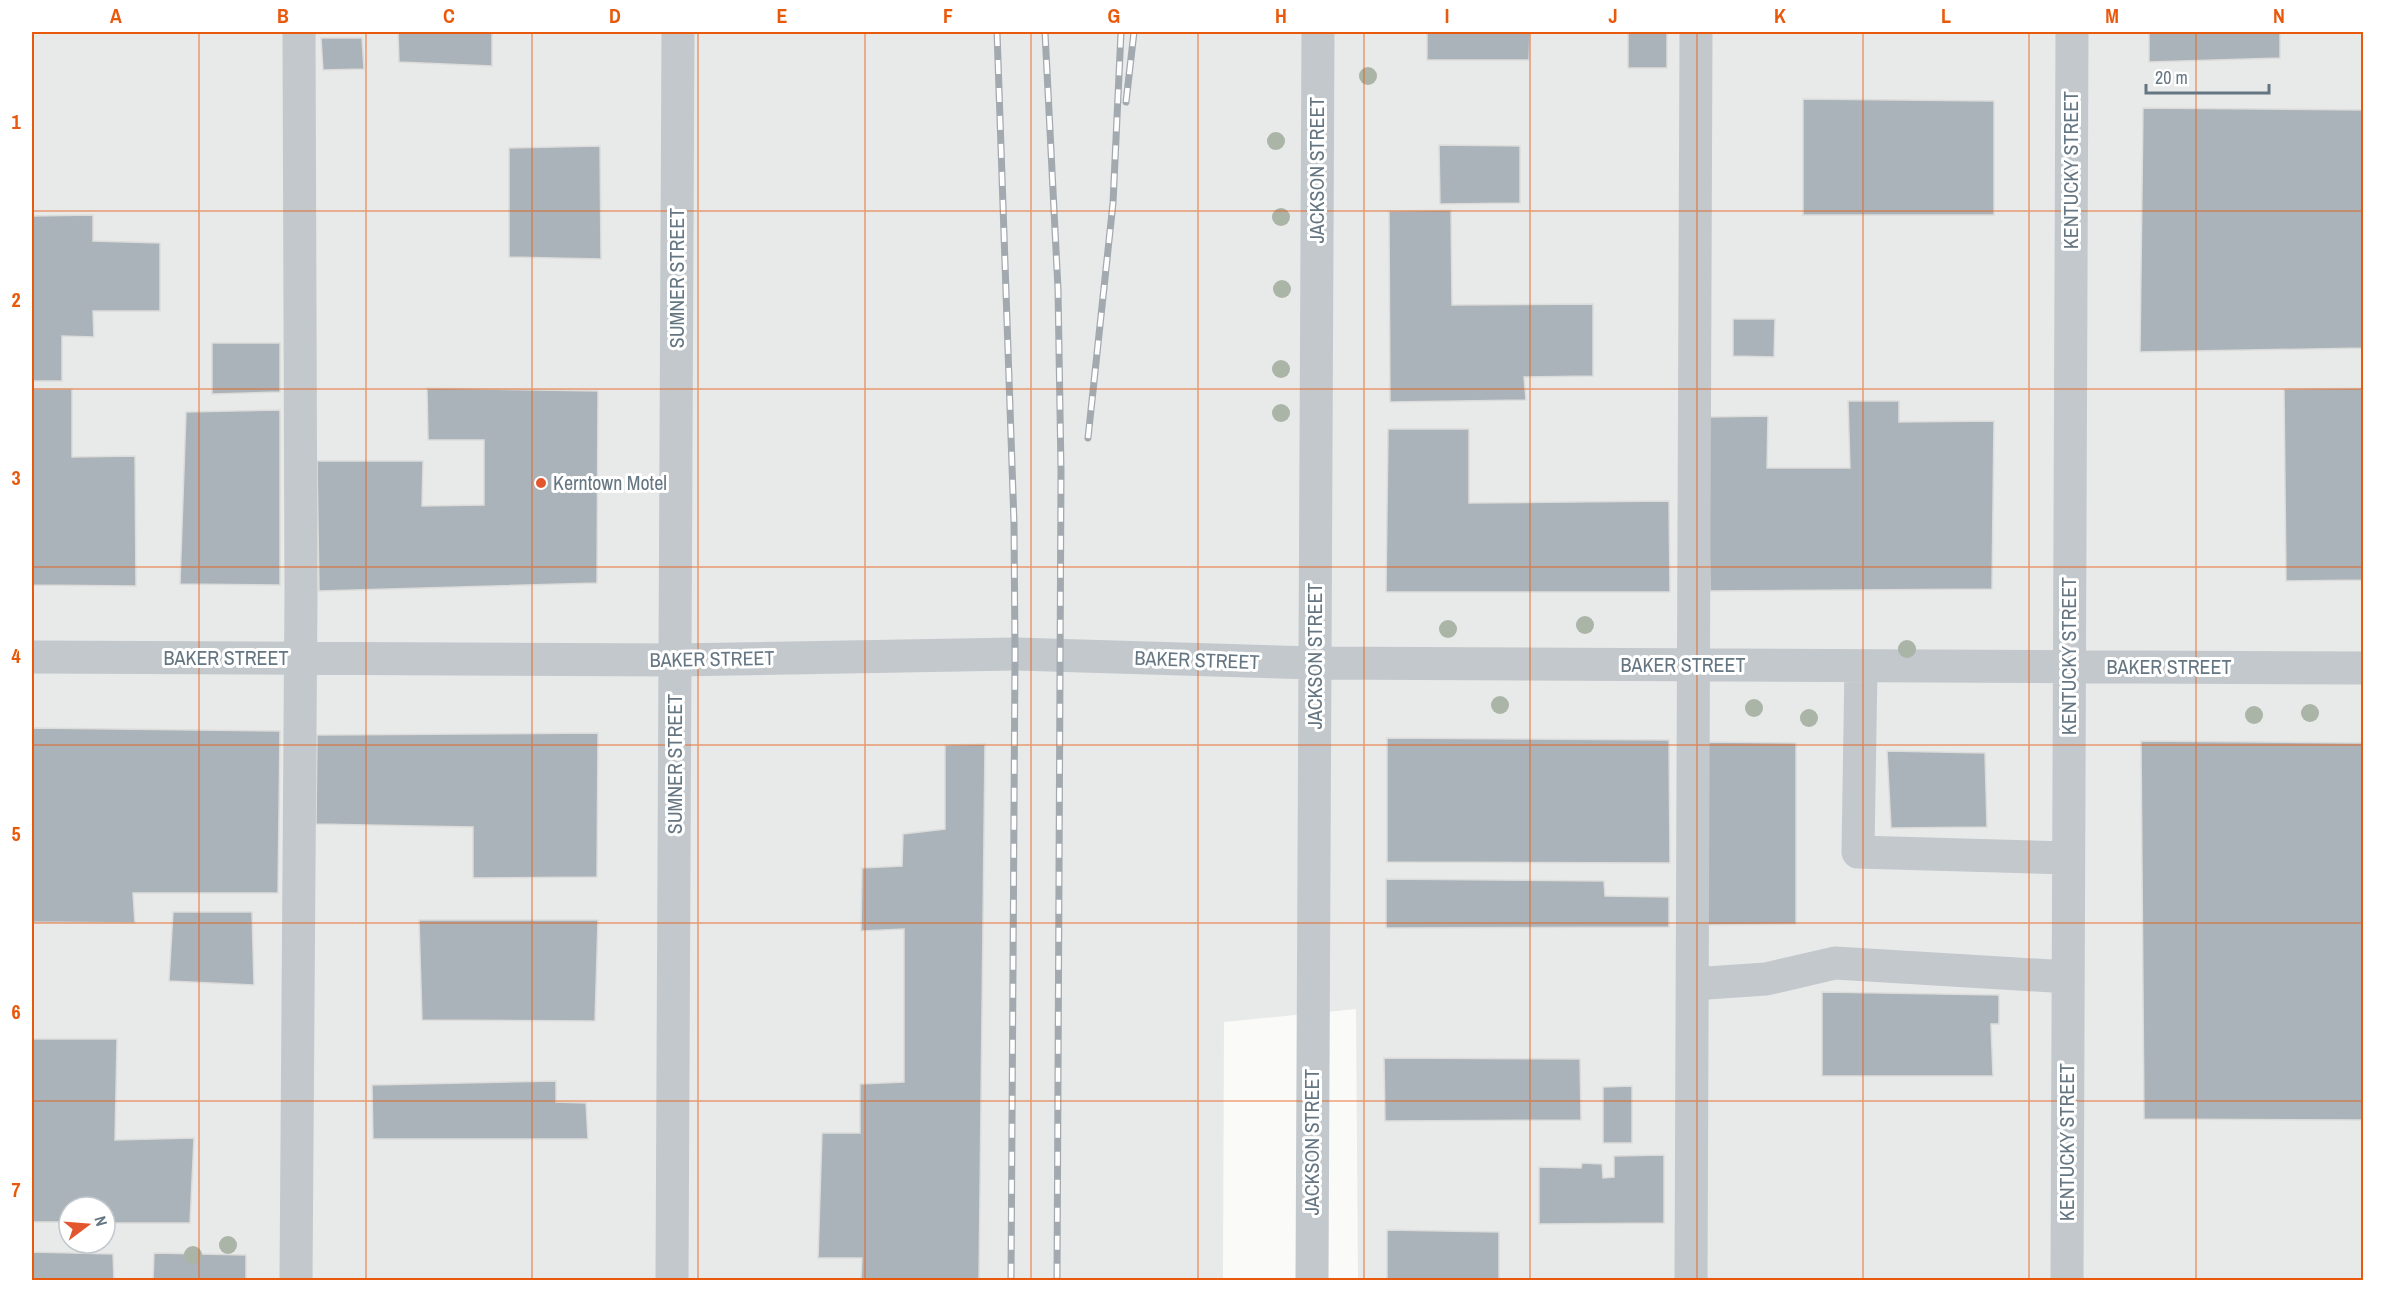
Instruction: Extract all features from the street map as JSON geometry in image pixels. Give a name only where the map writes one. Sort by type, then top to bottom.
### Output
[{"type":"street","points":[[296,1281],[300,658],[299,32]]},
{"type":"street","name":"SUMNER STREET","points":[[672,1281],[678,32]]},
{"type":"street","name":"JACKSON STREET","points":[[1311,1281],[1318,32]]},
{"type":"street","points":[[1691,1281],[1696,32]]},
{"type":"street","name":"KENTUCKY STREET","points":[[2067,1281],[2072,32]]},
{"type":"street","name":"BAKER STREET","points":[[32,657],[675,660],[1015,654],[1315,663],[2364,668]]},
{"type":"street","points":[[1861,666],[1858,852],[2068,858]]},
{"type":"street","points":[[1692,984],[1766,979],[1834,963],[2068,977]]},
{"type":"shaded area","points":[[32,32],[2363,32],[2363,1280],[1358,1280],[1356,1009],[1224,1022],[1223,1280],[32,1280]]},
{"type":"building","points":[[398,32],[492,32],[492,66],[399,62]]},
{"type":"building","points":[[1427,32],[1530,32],[1529,60],[1427,60]]},
{"type":"building","points":[[1628,32],[1667,32],[1667,68],[1628,68]]},
{"type":"building","points":[[2149,32],[2280,32],[2280,58],[2149,62]]},
{"type":"building","points":[[321,38],[362,38],[364,69],[323,70]]},
{"type":"building","points":[[1803,99],[1994,101],[1994,215],[1803,215]]},
{"type":"building","points":[[2143,108],[2364,110],[2364,348],[2140,352]]},
{"type":"building","points":[[1439,145],[1520,146],[1520,203],[1440,204]]},
{"type":"building","points":[[600,146],[601,259],[509,257],[509,148]]},
{"type":"building","points":[[1451,210],[1452,305],[1593,304],[1593,376],[1524,377],[1526,400],[1390,402],[1389,211]]},
{"type":"building","points":[[93,215],[93,241],[160,243],[160,311],[93,311],[94,337],[62,336],[62,381],[32,381],[32,216]]},
{"type":"building","points":[[1733,319],[1775,319],[1774,357],[1733,356]]},
{"type":"building","points":[[212,343],[280,343],[280,392],[212,394]]},
{"type":"building","name":"Kerntown Motel","points":[[427,388],[598,391],[597,583],[319,591],[317,461],[423,461],[422,506],[484,505],[484,440],[428,440]]},
{"type":"building","points":[[2364,388],[2364,580],[2286,581],[2284,389]]},
{"type":"building","points":[[32,389],[72,389],[72,457],[135,456],[136,586],[32,585]]},
{"type":"building","points":[[1848,401],[1899,401],[1899,422],[1994,421],[1992,589],[1710,591],[1707,417],[1768,416],[1767,468],[1850,468]]},
{"type":"building","points":[[280,410],[280,585],[180,584],[186,412]]},
{"type":"building","points":[[1388,429],[1469,429],[1469,503],[1669,501],[1670,592],[1386,592]]},
{"type":"building","points":[[32,728],[280,731],[278,893],[133,893],[135,923],[32,922]]},
{"type":"building","points":[[598,733],[597,877],[473,878],[473,827],[316,824],[317,735]]},
{"type":"building","points":[[1387,738],[1669,740],[1670,863],[1387,862]]},
{"type":"building","points":[[2141,741],[2364,743],[2364,1120],[2144,1119]]},
{"type":"building","points":[[1705,742],[1796,743],[1796,924],[1705,925]]},
{"type":"building","points":[[985,744],[979,1280],[861,1280],[862,1258],[818,1258],[822,1133],[860,1133],[860,1084],[904,1082],[904,929],[861,931],[862,868],[902,866],[903,834],[945,829],[945,745]]},
{"type":"building","points":[[1887,751],[1985,753],[1987,827],[1891,828]]},
{"type":"building","points":[[1386,879],[1604,881],[1605,896],[1669,897],[1669,927],[1386,928]]},
{"type":"building","points":[[173,912],[252,912],[254,985],[169,981]]},
{"type":"building","points":[[419,920],[598,920],[595,1021],[422,1020]]},
{"type":"building","points":[[1822,992],[1999,995],[1999,1024],[1991,1024],[1993,1076],[1822,1076]]},
{"type":"building","points":[[32,1039],[117,1039],[115,1140],[194,1138],[190,1223],[117,1223],[117,1195],[57,1195],[57,1222],[32,1222]]},
{"type":"building","points":[[1384,1058],[1580,1059],[1581,1120],[1385,1121]]},
{"type":"building","points":[[556,1081],[556,1102],[586,1103],[588,1139],[373,1139],[372,1085]]},
{"type":"building","points":[[1632,1086],[1632,1143],[1603,1143],[1603,1087]]},
{"type":"building","points":[[1664,1155],[1664,1223],[1539,1224],[1539,1167],[1581,1168],[1582,1163],[1602,1164],[1603,1178],[1614,1177],[1614,1156]]},
{"type":"building","points":[[1387,1230],[1499,1232],[1499,1280],[1387,1280]]},
{"type":"building","points":[[32,1252],[57,1253],[57,1255],[113,1255],[114,1280],[32,1280]]},
{"type":"building","points":[[154,1253],[246,1255],[246,1280],[153,1280]]},
{"type":"railway","points":[[997,32],[1014,523],[1011,1280]]},
{"type":"railway","points":[[1045,32],[1058,289],[1061,471],[1057,1280]]},
{"type":"railway","points":[[1088,438],[1113,203],[1121,32]]},
{"type":"railway","points":[[1126,102],[1134,32]]},
{"type":"place","name":"Kerntown Motel","points":[[541,483]]}]
